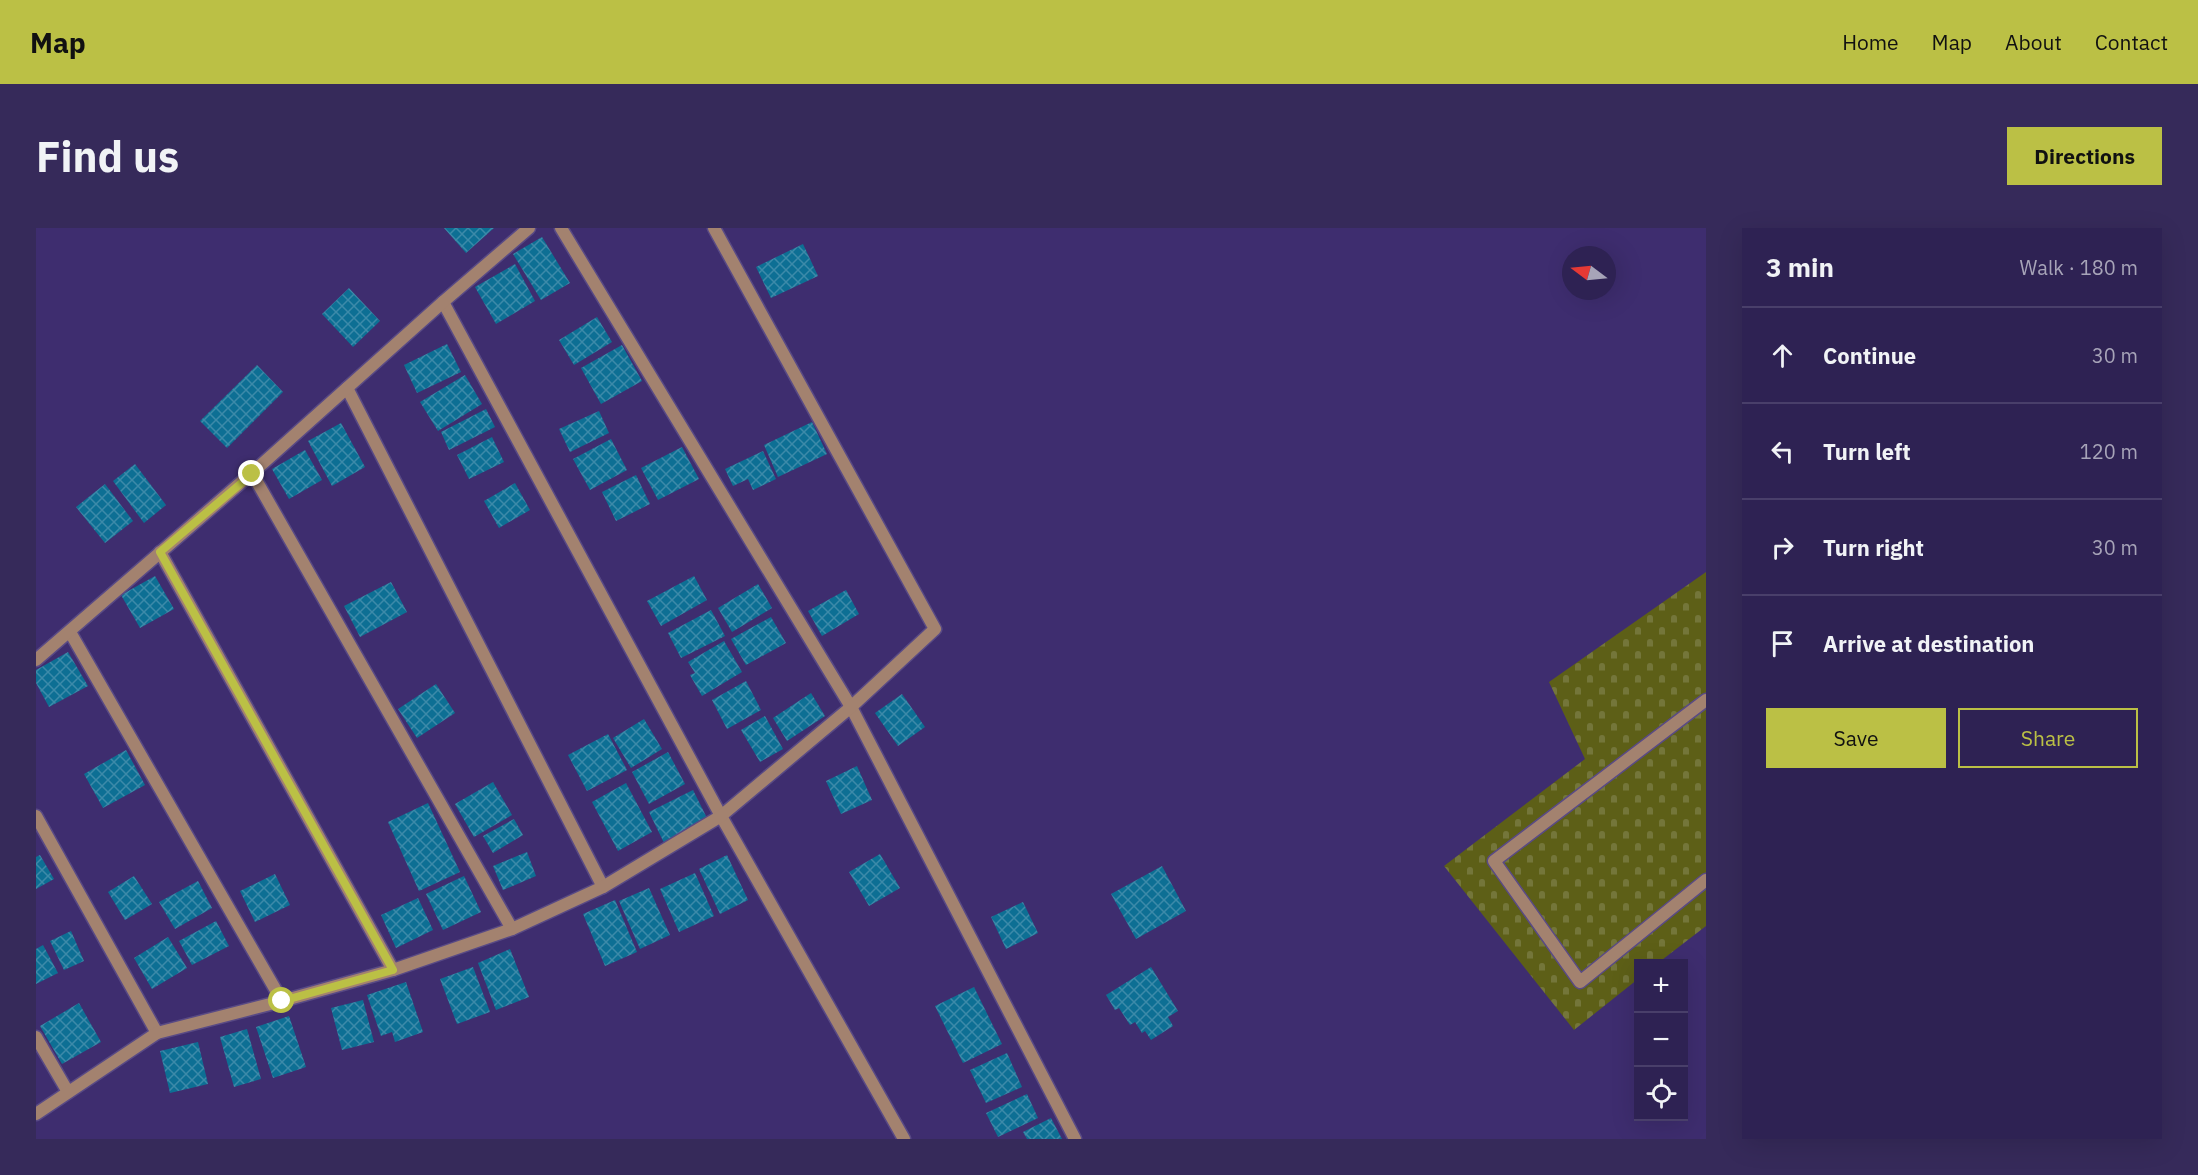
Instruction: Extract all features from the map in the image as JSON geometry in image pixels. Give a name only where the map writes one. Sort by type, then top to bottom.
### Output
[{"type":"street","points":[[36,660],[252,474],[529,228]]},
{"type":"street","points":[[561,228],[851,707],[1074,1139]]},
{"type":"street","points":[[36,1114],[157,1033],[393,970],[512,928],[603,887],[722,816],[851,707],[935,629],[714,228]]},
{"type":"street","points":[[443,302],[722,816],[904,1139]]},
{"type":"street","points":[[347,388],[603,887]]},
{"type":"street","points":[[252,474],[512,928]]},
{"type":"street","points":[[160,552],[393,970]]},
{"type":"street","points":[[70,632],[282,1001]]},
{"type":"street","points":[[1706,699],[1494,861],[1580,982],[1706,880]]},
{"type":"street","points":[[36,816],[157,1033]]},
{"type":"street","points":[[36,1038],[68,1092]]},
{"type":"green space","points":[[1706,572],[1706,926],[1663,959],[1634,959],[1634,982],[1574,1030],[1444,866],[1585,759],[1549,682]]},
{"type":"building","points":[[444,228],[494,228],[466,253]]},
{"type":"building","points":[[542,237],[570,283],[541,300],[513,254]]},
{"type":"building","points":[[803,244],[818,276],[771,298],[756,267]]},
{"type":"building","points":[[515,264],[535,301],[496,324],[475,287]]},
{"type":"building","points":[[349,288],[380,321],[353,347],[322,314]]},
{"type":"building","points":[[597,317],[612,342],[574,365],[559,340]]},
{"type":"building","points":[[447,344],[461,372],[417,393],[404,365]]},
{"type":"building","points":[[622,345],[642,381],[601,404],[581,368]]},
{"type":"building","points":[[257,365],[283,392],[227,448],[200,421]]},
{"type":"building","points":[[465,375],[482,404],[438,431],[420,402]]},
{"type":"building","points":[[486,409],[495,427],[449,450],[441,432]]},
{"type":"building","points":[[599,411],[609,433],[570,452],[559,429]]},
{"type":"building","points":[[812,422],[827,454],[778,477],[764,445]]},
{"type":"building","points":[[341,423],[365,467],[332,486],[308,441]]},
{"type":"building","points":[[492,437],[504,462],[469,479],[457,455]]},
{"type":"building","points":[[611,439],[627,470],[590,490],[573,459]]},
{"type":"building","points":[[682,447],[699,479],[658,500],[641,468]]},
{"type":"building","points":[[305,450],[322,480],[289,499],[272,469]]},
{"type":"building","points":[[763,451],[776,479],[753,490],[748,479],[733,486],[725,469]]},
{"type":"building","points":[[135,464],[166,505],[144,523],[113,481]]},
{"type":"building","points":[[636,475],[650,504],[616,521],[602,492]]},
{"type":"building","points":[[515,483],[530,510],[499,528],[484,501]]},
{"type":"building","points":[[105,484],[133,521],[105,543],[76,507]]},
{"type":"building","points":[[155,576],[174,609],[140,628],[121,595]]},
{"type":"building","points":[[694,576],[707,600],[661,626],[647,601]]},
{"type":"building","points":[[391,582],[407,612],[360,637],[344,606]]},
{"type":"building","points":[[758,584],[772,608],[732,632],[718,608]]},
{"type":"building","points":[[846,590],[859,614],[822,636],[808,611]]},
{"type":"building","points":[[711,610],[725,636],[681,658],[668,633]]},
{"type":"building","points":[[771,617],[786,643],[746,665],[731,639]]},
{"type":"building","points":[[724,641],[742,672],[702,696],[690,675],[695,673],[688,662]]},
{"type":"building","points":[[68,652],[88,686],[49,707],[36,683],[36,670]]},
{"type":"building","points":[[746,681],[761,710],[727,729],[712,700]]},
{"type":"building","points":[[436,684],[455,713],[417,738],[398,709]]},
{"type":"building","points":[[811,693],[825,716],[787,741],[773,718]]},
{"type":"building","points":[[902,694],[925,727],[898,746],[875,713]]},
{"type":"building","points":[[765,716],[783,749],[760,762],[741,730]]},
{"type":"building","points":[[644,719],[662,749],[631,768],[613,738]]},
{"type":"building","points":[[608,734],[627,770],[587,791],[568,755]]},
{"type":"building","points":[[126,750],[145,785],[103,808],[84,774]]},
{"type":"building","points":[[668,752],[685,784],[649,804],[632,772]]},
{"type":"building","points":[[857,766],[872,800],[841,814],[826,781]]},
{"type":"building","points":[[493,782],[512,815],[474,837],[455,804]]},
{"type":"building","points":[[626,783],[652,832],[618,851],[592,802]]},
{"type":"building","points":[[693,790],[709,822],[665,845],[649,812]]},
{"type":"building","points":[[428,803],[460,872],[419,891],[388,822]]},
{"type":"building","points":[[514,819],[523,835],[493,853],[483,836]]},
{"type":"building","points":[[527,852],[536,876],[503,890],[493,866]]},
{"type":"building","points":[[880,854],[900,888],[869,906],[849,872]]},
{"type":"building","points":[[40,855],[54,879],[36,889],[36,857]]},
{"type":"building","points":[[727,855],[748,900],[720,914],[699,869]]},
{"type":"building","points":[[1162,866],[1186,911],[1136,939],[1111,894]]},
{"type":"building","points":[[695,873],[714,916],[679,932],[660,889]]},
{"type":"building","points":[[275,874],[290,905],[255,922],[240,891]]},
{"type":"building","points":[[134,876],[152,904],[125,920],[108,892]]},
{"type":"building","points":[[464,876],[481,912],[443,930],[426,894]]},
{"type":"building","points":[[198,881],[212,908],[175,929],[159,902]]},
{"type":"building","points":[[649,888],[670,935],[640,949],[619,901]]},
{"type":"building","points":[[418,898],[433,930],[396,948],[381,915]]},
{"type":"building","points":[[615,900],[637,952],[605,966],[583,914]]},
{"type":"building","points":[[1023,902],[1038,933],[1006,949],[991,917]]},
{"type":"building","points":[[216,921],[229,946],[192,965],[179,941]]},
{"type":"building","points":[[71,931],[84,961],[64,970],[50,941]]},
{"type":"building","points":[[168,937],[187,968],[152,989],[134,958]]},
{"type":"building","points":[[43,945],[58,973],[36,984],[36,949]]},
{"type":"building","points":[[510,949],[529,997],[496,1010],[478,963]]},
{"type":"building","points":[[473,967],[490,1012],[457,1024],[440,979]]},
{"type":"building","points":[[1151,967],[1178,1011],[1168,1017],[1173,1026],[1151,1040],[1145,1031],[1142,1033],[1135,1022],[1130,1025],[1119,1008],[1115,1010],[1106,995]]},
{"type":"building","points":[[406,982],[423,1032],[395,1042],[392,1032],[381,1036],[367,995]]},
{"type":"building","points":[[974,987],[1002,1044],[963,1063],[935,1006]]},
{"type":"building","points":[[363,1000],[374,1042],[342,1050],[331,1008]]},
{"type":"building","points":[[79,1003],[101,1042],[62,1064],[40,1026]]},
{"type":"building","points":[[289,1016],[306,1067],[273,1078],[256,1027]]},
{"type":"building","points":[[247,1029],[261,1079],[234,1087],[220,1037]]},
{"type":"building","points":[[198,1042],[208,1084],[170,1093],[160,1051]]},
{"type":"building","points":[[1007,1053],[1022,1087],[986,1103],[970,1070]]},
{"type":"building","points":[[1027,1094],[1038,1118],[998,1137],[986,1113]]},
{"type":"building","points":[[1051,1118],[1062,1139],[1027,1139],[1023,1132]]},
{"type":"route","points":[[252,474],[160,552],[393,970],[282,1001]]}]
